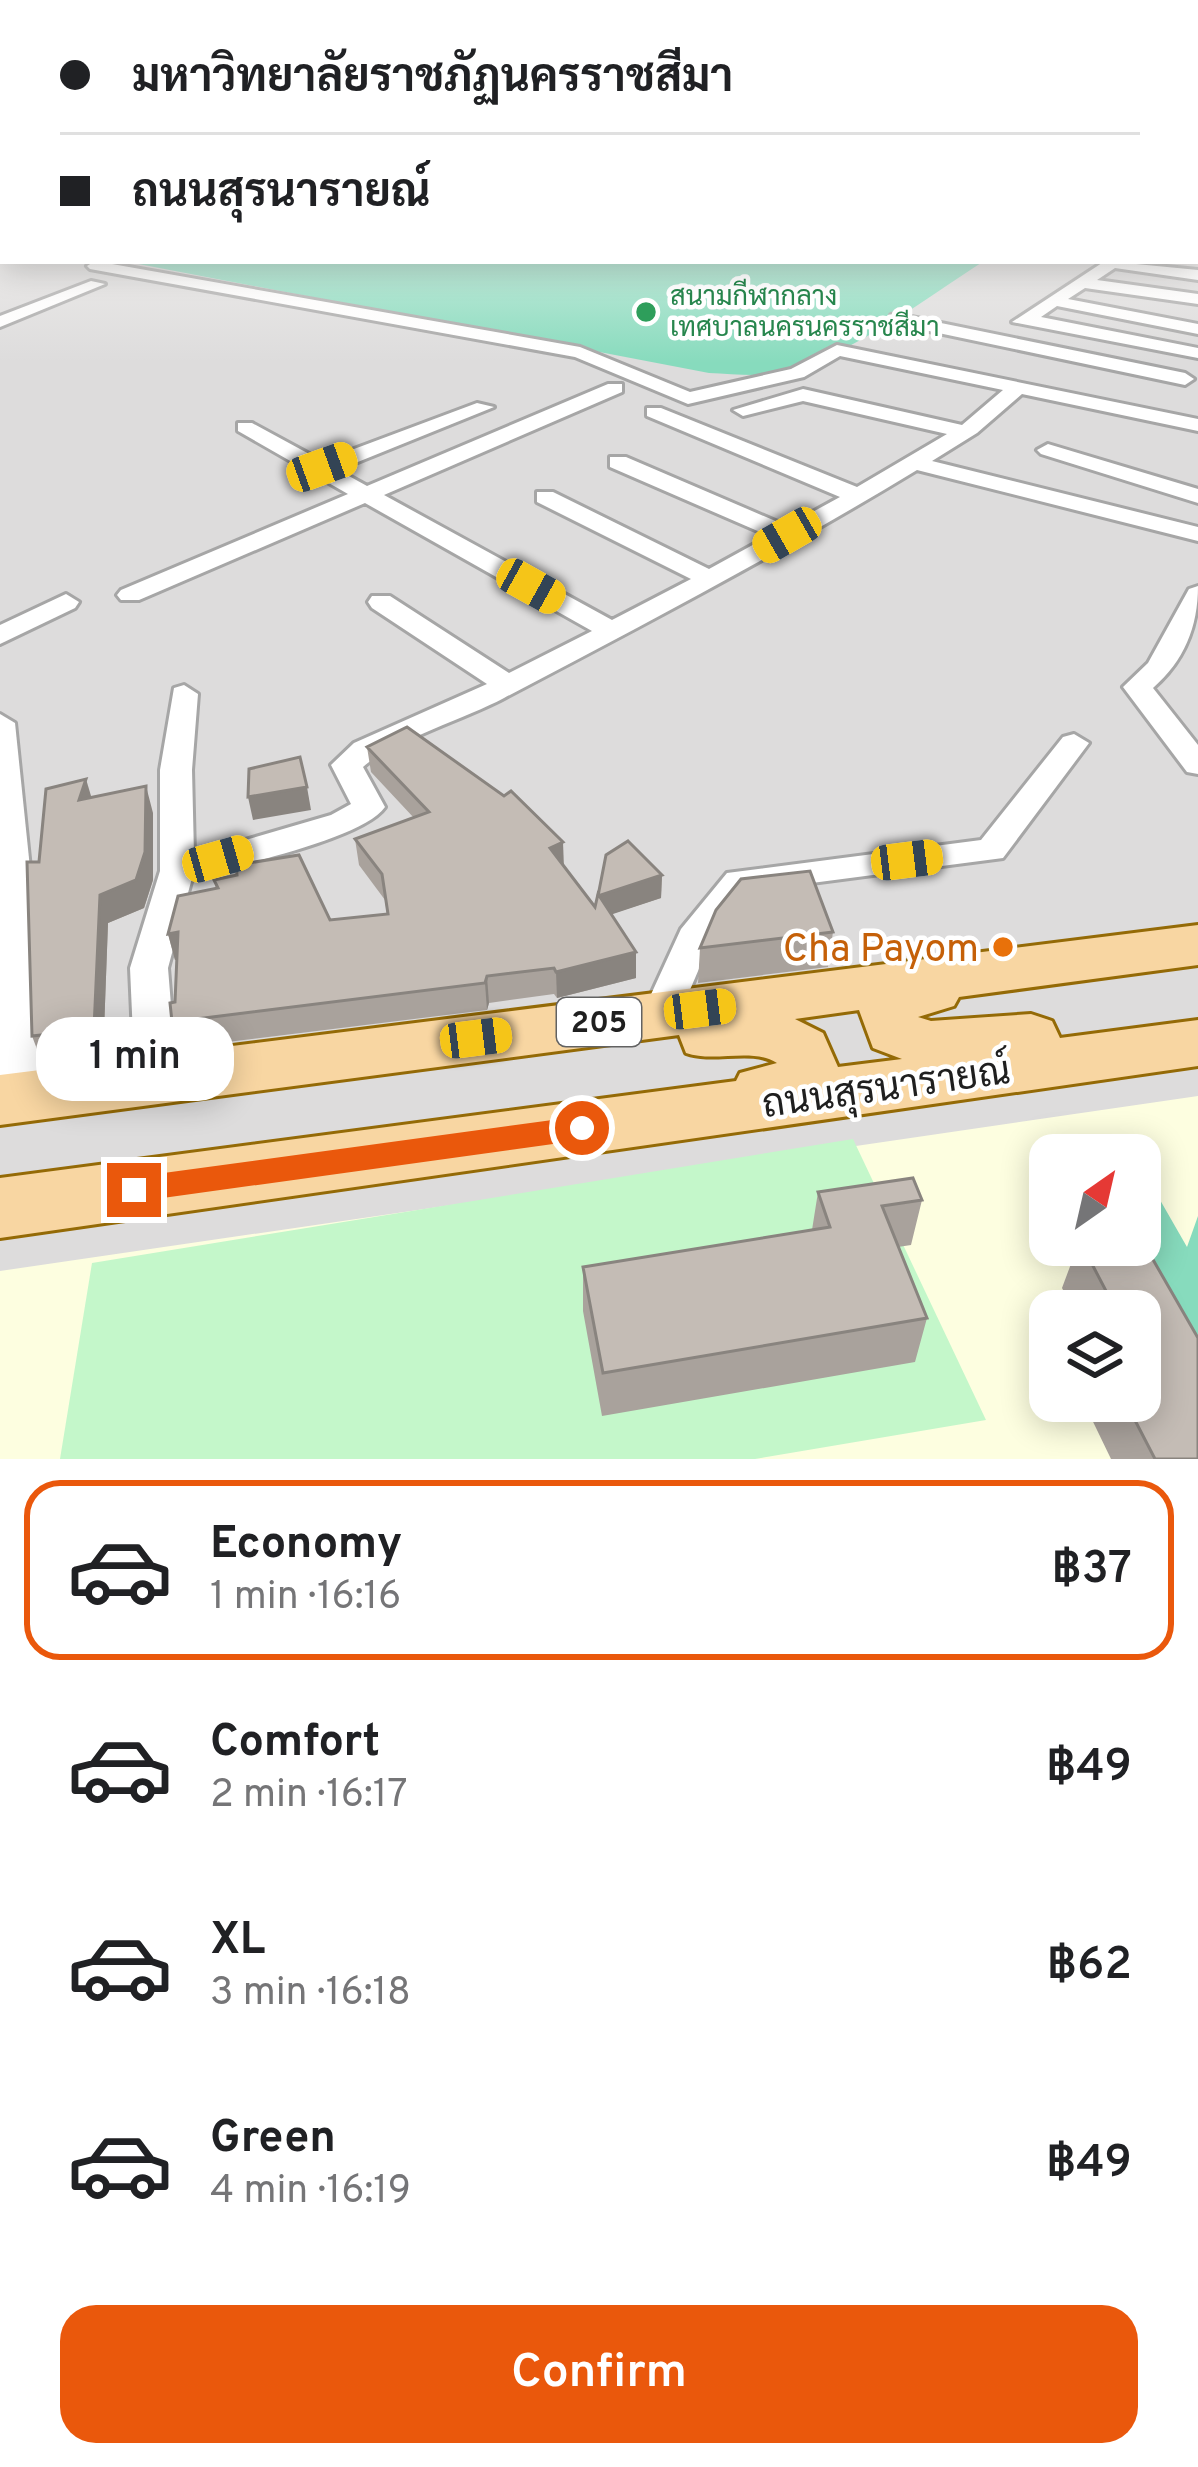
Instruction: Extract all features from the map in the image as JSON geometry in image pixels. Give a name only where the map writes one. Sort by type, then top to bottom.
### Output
[{"type":"main road","name":"ถนนสุรนารายณ์","points":[[9,1099],[1198,945]]},
{"type":"main road","name":"ถนนสุรนารายณ์","points":[[1021,969],[890,1003],[887,1015],[894,1032],[930,1045],[1076,1032],[1172,1047]]},
{"type":"main road","name":"ถนนสุรนารายณ์","points":[[567,1026],[612,1051],[751,1030],[784,1035],[803,1054],[809,1070],[807,1082],[789,1088],[626,1122]]},
{"type":"main road","name":"ถนนสุรนารายณ์","points":[[0,1208],[1172,1047]]},
{"type":"street","points":[[946,373],[1110,264]]},
{"type":"street","points":[[1126,264],[1198,275]]},
{"type":"street","points":[[0,322],[96,275],[580,352],[688,398],[797,373],[837,350],[1198,425]]},
{"type":"street","points":[[1082,283],[1198,299]]},
{"type":"street","points":[[1054,302],[1198,329]]},
{"type":"street","points":[[897,319],[1190,379]]},
{"type":"street","points":[[1026,319],[1196,352],[1190,379],[1161,418]]},
{"type":"street","points":[[130,595],[615,388]]},
{"type":"street","points":[[177,871],[343,823],[369,808],[347,764],[365,748],[446,717],[710,579],[965,432],[1017,388]]},
{"type":"street","points":[[743,410],[803,395],[965,432]]},
{"type":"street","points":[[322,467],[484,407]]},
{"type":"street","points":[[654,412],[858,496]]},
{"type":"street","points":[[245,427],[612,631]]},
{"type":"street","points":[[1048,450],[1198,496]]},
{"type":"street","points":[[618,461],[787,535]]},
{"type":"street","points":[[914,463],[1198,534]]},
{"type":"street","points":[[545,497],[710,579]]},
{"type":"street","points":[[1198,594],[1160,667],[1137,687],[1198,765]]},
{"type":"street","points":[[0,637],[67,602]]},
{"type":"street","points":[[381,602],[508,686]]},
{"type":"street","points":[[157,1080],[149,968],[177,871],[176,770],[184,694]]},
{"type":"street","points":[[0,723],[15,897],[9,1099]]},
{"type":"street","points":[[661,1014],[694,938],[740,880],[991,850],[1074,743]]},
{"type":"shaded area","points":[[0,264],[1198,264],[1198,1459],[0,1459]]},
{"type":"shaded area","points":[[1198,1096],[1198,1459],[0,1459],[0,1271]]},
{"type":"green space","name":"สนามกีฬากลาง เทศบาลนครนครราชสีมา","points":[[139,264],[979,264],[892,322],[819,361],[774,374],[709,373]]},
{"type":"green space","points":[[853,1139],[986,1420],[755,1459],[60,1459],[92,1263]]},
{"type":"green space","points":[[1161,1202],[1187,1247],[1198,1216],[1198,1378],[1161,1290],[1149,1266],[1161,1266]]},
{"type":"building","points":[[407,727],[504,796],[511,791],[563,842],[550,848],[595,907],[598,894],[636,952],[556,972],[554,968],[487,976],[485,983],[172,1022],[178,932],[168,934],[178,896],[218,888],[214,880],[237,875],[236,865],[299,855],[330,920],[388,914],[382,874],[355,839],[429,812],[367,747]]},
{"type":"building","points":[[300,757],[307,787],[248,797],[249,769]]},
{"type":"building","points":[[86,779],[79,800],[146,786],[145,852],[136,880],[100,895],[94,1029],[32,1036],[27,862],[39,862],[46,789]]},
{"type":"building","points":[[628,841],[662,875],[598,896],[606,855]]},
{"type":"building","points":[[810,871],[833,932],[700,948],[716,910],[741,879]]},
{"type":"building","points":[[913,1178],[922,1200],[882,1206],[927,1318],[603,1373],[583,1267],[830,1227],[818,1192]]},
{"type":"building","points":[[1093,1266],[1157,1266],[1198,1338],[1198,1459],[1155,1459],[1136,1422],[1161,1422],[1161,1290],[1106,1290]]},
{"type":"place","name":"สนามกีฬากลาง เทศบาลนครนครราชสีมา","points":[[646,312]]},
{"type":"place","name":"Cha Payom","points":[[1003,947]]},
{"type":"route","points":[[134,1190],[582,1128]]}]
